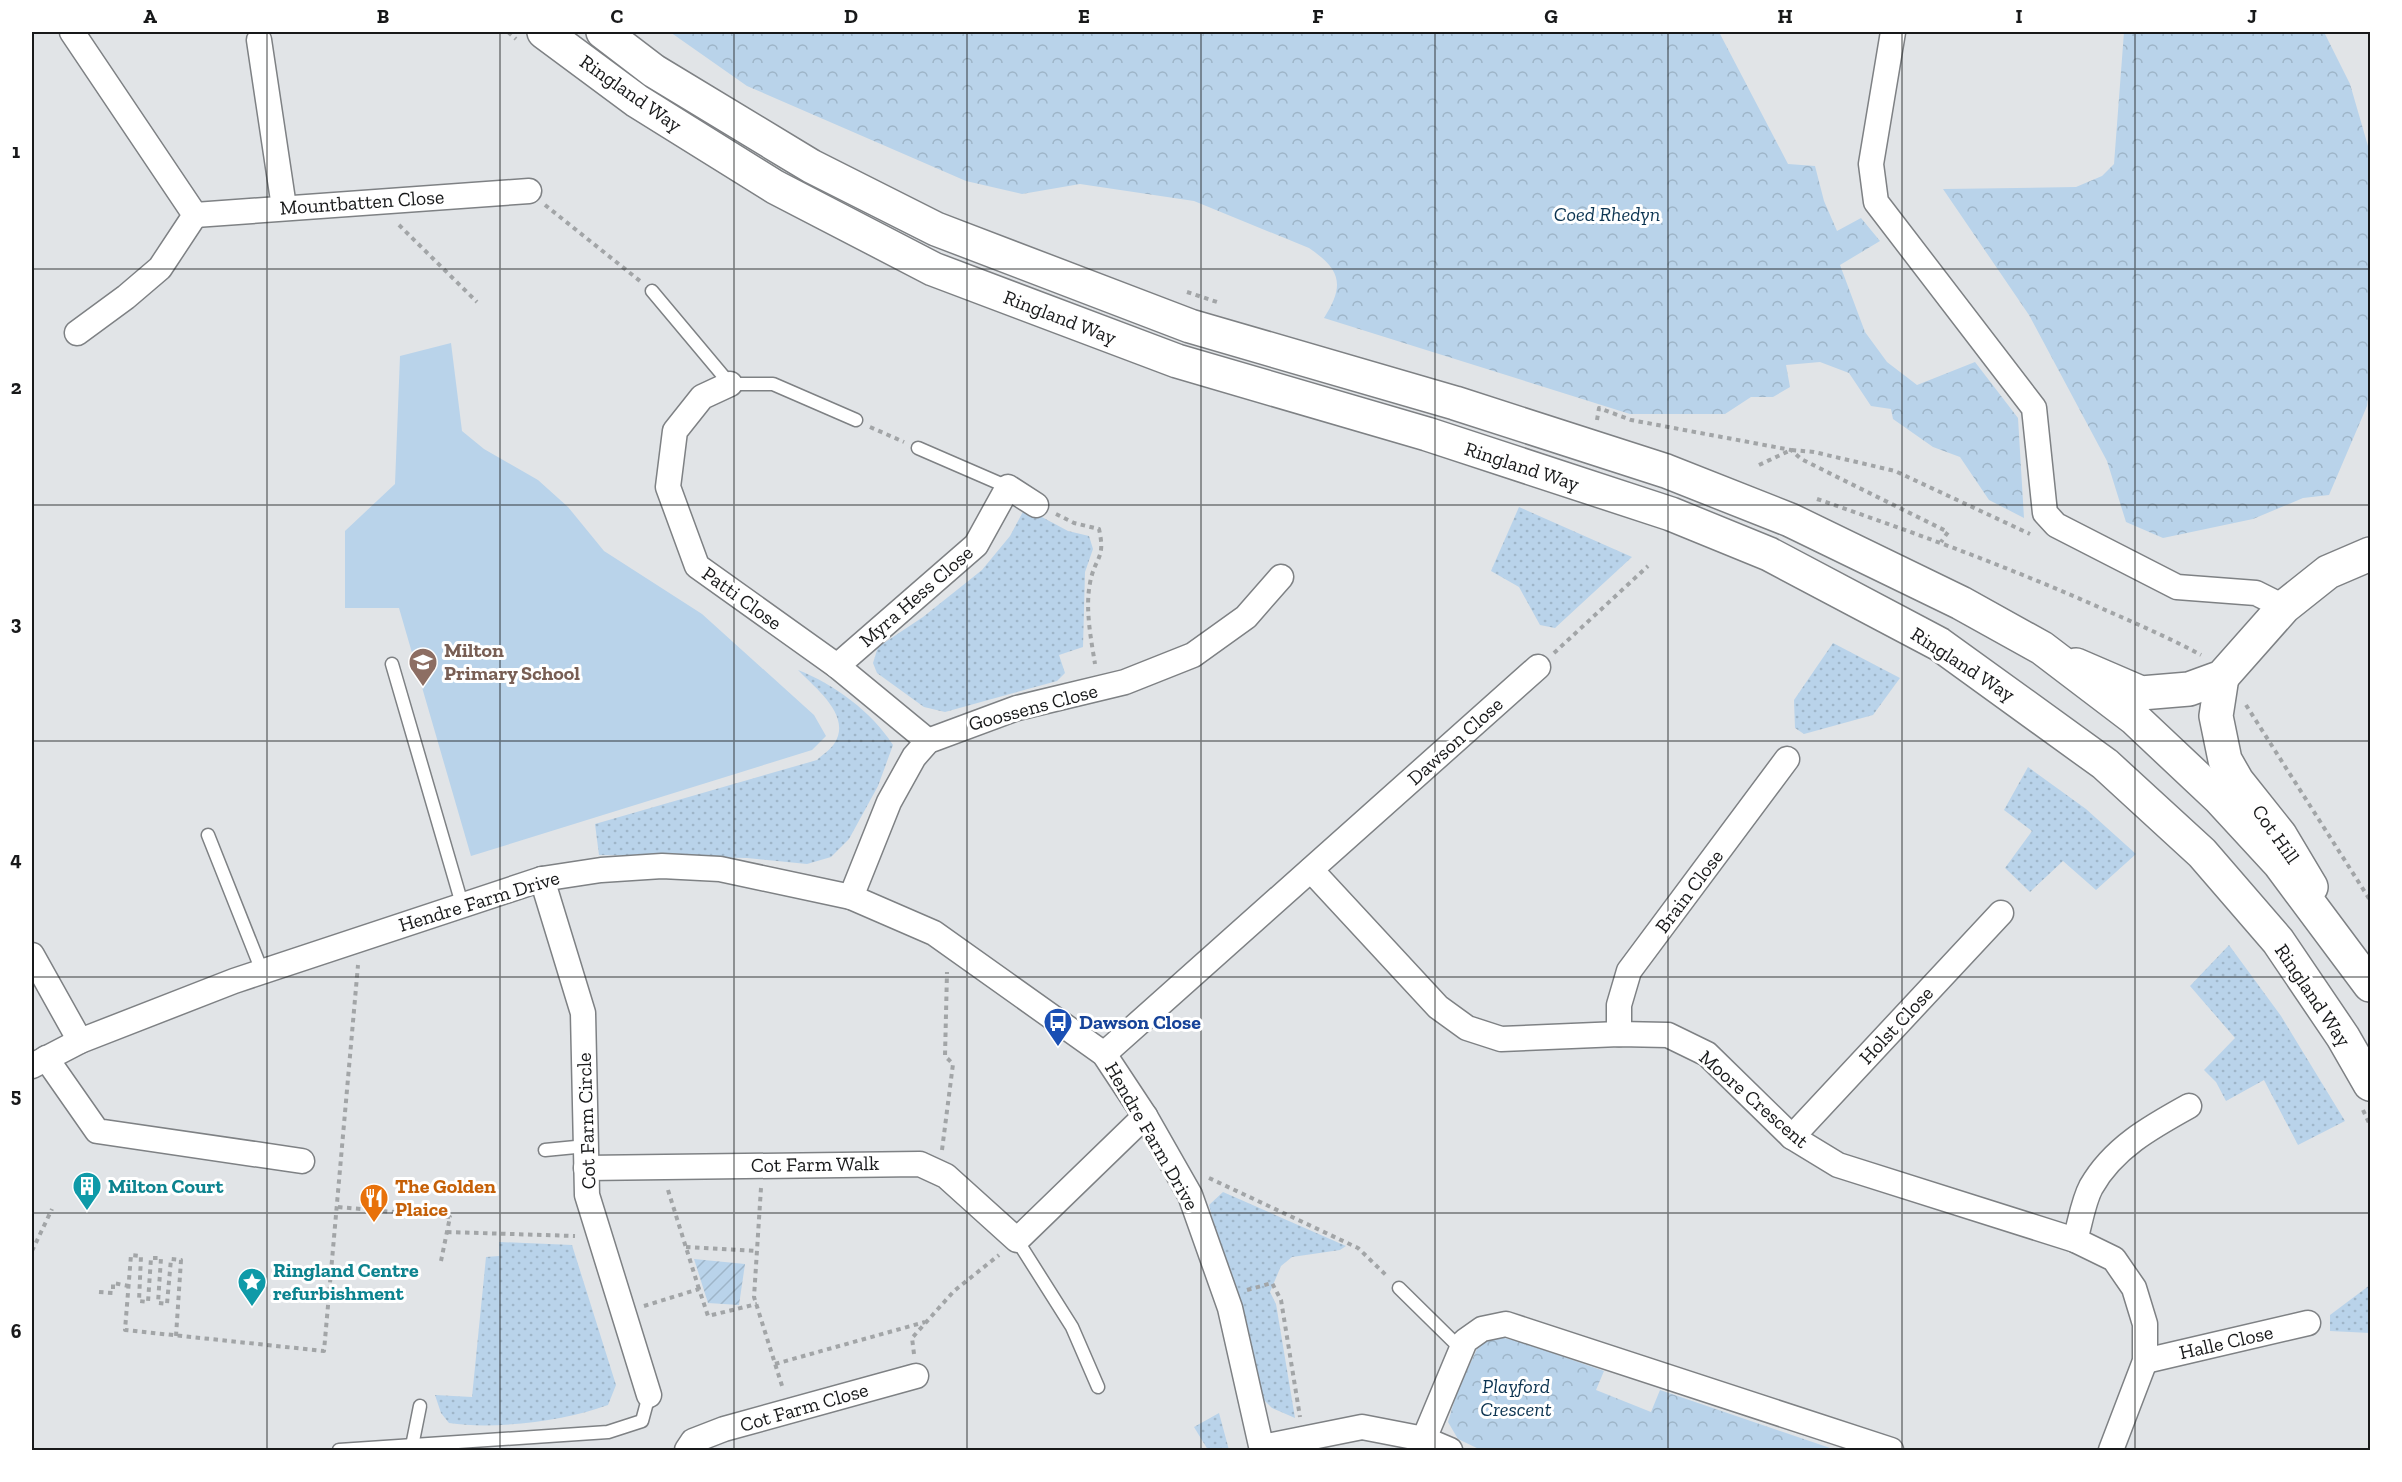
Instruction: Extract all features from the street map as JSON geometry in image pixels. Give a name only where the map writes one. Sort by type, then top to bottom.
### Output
[{"type":"main road","name":"Ringland Way","points":[[603,32],[654,71],[811,166],[936,229],[1190,326],[1455,403],[1666,471],[1790,520],[1961,603],[2042,648],[2134,718],[2220,800],[2280,863],[2370,983]]},
{"type":"main road","name":"Ringland Way","points":[[534,38],[775,187],[933,269],[1177,361],[1427,434],[1671,514],[1769,554],[1939,644],[2105,764],[2202,853],[2278,941],[2343,1036],[2366,1094]]},
{"type":"main road","points":[[2042,648],[2141,693],[2189,689],[2222,677],[2284,607],[2328,572],[2370,554]]},
{"type":"main road","name":"Cot Hill","points":[[2222,677],[2216,716],[2224,760],[2237,781],[2280,835],[2370,983]]},
{"type":"street","points":[[72,32],[195,214],[160,268],[126,297],[77,333]]},
{"type":"street","points":[[1893,32],[1871,164],[1876,202],[2034,408],[2045,513],[2056,525],[2177,587],[2256,593],[2284,607]]},
{"type":"street","points":[[259,40],[284,207]]},
{"type":"street","name":"Mountbatten Close","points":[[195,214],[528,191]]},
{"type":"street","name":"Patti Close","points":[[730,384],[702,397],[675,431],[668,487],[697,566],[837,666],[928,741]]},
{"type":"street","points":[[1008,487],[1036,504]]},
{"type":"street","name":"Myra Hess Close","points":[[837,666],[976,545],[1008,487]]},
{"type":"street","name":"Goossens Close","points":[[928,741],[1017,708],[1125,682],[1193,655],[1246,617],[1281,577]]},
{"type":"street","name":"Dawson Close","points":[[1104,1054],[1538,668]]},
{"type":"street","points":[[850,897],[889,802],[914,757],[928,741]]},
{"type":"street","name":"Brain Close","points":[[1619,1034],[1619,1005],[1629,971],[1787,759]]},
{"type":"street","name":"Hendre Farm Drive","points":[[302,1161],[97,1131],[39,1062],[80,1041],[262,971],[542,879],[601,870],[652,867],[720,869],[850,897],[934,933],[1104,1054],[1145,1116],[1190,1195],[1226,1295],[1262,1449]]},
{"type":"street","name":"Moore Crescent","points":[[1311,870],[1438,1007],[1467,1028],[1501,1039],[1619,1034],[1668,1035],[1707,1054],[1792,1137],[1838,1165],[2075,1240],[2114,1259],[2134,1288],[2145,1324],[2145,1361],[2111,1450]]},
{"type":"street","name":"Cot Farm Circle","points":[[542,879],[583,1013],[587,1195],[649,1395]]},
{"type":"street","name":"Holst Close","points":[[1792,1137],[2001,913]]},
{"type":"street","points":[[32,955],[80,1041]]},
{"type":"street","points":[[2075,1240],[2090,1188],[2115,1155],[2146,1130],[2189,1106]]},
{"type":"street","points":[[1017,1240],[1145,1116]]},
{"type":"street","name":"Cot Farm Walk","points":[[586,1157],[661,1166],[920,1164],[939,1171],[1017,1240]]},
{"type":"street","name":"Halle Close","points":[[2145,1361],[2308,1323]]},
{"type":"street","points":[[1424,1439],[1465,1341],[1482,1329],[1506,1324],[1891,1450]]},
{"type":"street","name":"Cot Farm Close","points":[[690,1446],[789,1409],[916,1376]]},
{"type":"street","points":[[1262,1449],[1362,1427],[1424,1439],[1450,1450]]},
{"type":"lane","points":[[652,291],[730,384],[773,384],[856,420]]},
{"type":"lane","points":[[918,448],[1008,487]]},
{"type":"lane","points":[[392,664],[462,904]]},
{"type":"lane","points":[[208,835],[262,971]]},
{"type":"lane","points":[[545,1150],[586,1157]]},
{"type":"lane","points":[[1017,1240],[1072,1327],[1098,1388]]},
{"type":"lane","points":[[1399,1288],[1461,1349]]},
{"type":"lane","points":[[339,1450],[608,1432],[642,1421],[649,1395]]},
{"type":"lane","points":[[412,1446],[420,1406]]},
{"type":"path","points":[[508,32],[534,38]]},
{"type":"path","points":[[528,191],[652,291]]},
{"type":"path","points":[[376,201],[477,302]]},
{"type":"path","points":[[1597,421],[1599,408],[1631,420],[1791,450],[1814,452],[1895,471],[2039,538]]},
{"type":"path","points":[[856,420],[918,448]]},
{"type":"path","points":[[1759,465],[1791,450]]},
{"type":"path","points":[[1791,450],[1801,459],[1948,532],[1941,542]]},
{"type":"path","points":[[1036,504],[1074,523],[1099,529],[1103,548],[1090,583],[1089,626],[1099,689]]},
{"type":"path","points":[[1538,668],[1648,566]]},
{"type":"path","points":[[176,1336],[181,1260],[171,1259],[168,1304],[158,1303],[161,1258],[151,1258],[148,1302],[139,1301],[141,1256],[131,1255],[125,1330],[176,1336],[324,1351],[361,938]]},
{"type":"path","points":[[939,1171],[951,1096],[952,1064],[945,1056],[947,942]]},
{"type":"path","points":[[2366,1094],[2370,1125]]},
{"type":"path","points":[[1170,1160],[1358,1248],[1399,1288]]},
{"type":"path","points":[[763,1165],[754,1297],[789,1409]]},
{"type":"path","points":[[661,1166],[708,1316],[757,1304]]},
{"type":"path","points":[[338,1207],[450,1217],[441,1261]]},
{"type":"path","points":[[32,1251],[52,1209]]},
{"type":"path","points":[[447,1232],[600,1236]]},
{"type":"path","points":[[916,1376],[912,1338],[954,1291],[1017,1240]]},
{"type":"path","points":[[686,1247],[757,1251]]},
{"type":"path","points":[[99,1292],[113,1293],[113,1283],[129,1286]]},
{"type":"path","points":[[1226,1295],[1272,1283],[1281,1300],[1304,1438]]},
{"type":"path","points":[[623,1312],[699,1289]]},
{"type":"path","points":[[775,1364],[926,1322]]},
{"type":"green space","name":"Coed Rhedyn","points":[[670,32],[1719,32],[1788,164],[1815,166],[1824,201],[1837,231],[1861,218],[1880,241],[1840,265],[1865,332],[1887,362],[1917,385],[1975,362],[2018,418],[2024,518],[1989,500],[1960,457],[1933,447],[1893,419],[1891,409],[1871,406],[1849,373],[1820,362],[1786,365],[1790,387],[1773,397],[1751,397],[1725,414],[1630,414],[1324,318],[1331,306],[1337,287],[1333,271],[1320,256],[1309,248],[1194,201],[1080,184],[1022,194],[966,181],[747,86]]},
{"type":"green space","points":[[2124,32],[2324,32],[2350,84],[2370,153],[2370,381],[2367,406],[2329,495],[2303,498],[2253,519],[2163,538],[2126,522],[2107,461],[2029,315],[1943,189],[2076,187],[2102,176],[2114,164]]},
{"type":"green space","points":[[451,343],[462,431],[484,449],[538,480],[568,507],[604,551],[702,614],[814,715],[826,736],[812,750],[471,856],[399,608],[345,608],[345,531],[395,484],[400,356]]},
{"type":"green space","points":[[1519,507],[1632,557],[1555,628],[1540,625],[1519,587],[1491,571]]},
{"type":"green space","points":[[1025,508],[1068,531],[1089,536],[1093,549],[1085,572],[1083,647],[1059,655],[1065,673],[1057,681],[945,712],[924,707],[877,673],[873,663],[878,647],[923,617],[982,570],[1010,536]]},
{"type":"green space","points":[[1833,643],[1900,678],[1873,715],[1804,734],[1795,728],[1794,700]]},
{"type":"green space","points":[[798,670],[825,683],[851,700],[874,721],[893,745],[878,786],[849,839],[831,857],[807,864],[747,858],[599,855],[595,824],[817,760],[828,750],[839,734],[839,723],[830,703]]},
{"type":"green space","points":[[2028,767],[2086,809],[2136,854],[2096,890],[2063,861],[2030,892],[2005,868],[2032,831],[2004,810]]},
{"type":"green space","points":[[2229,945],[2281,1016],[2345,1121],[2298,1145],[2264,1080],[2226,1101],[2216,1082],[2204,1070],[2235,1038],[2190,986]]},
{"type":"green space","points":[[1223,1192],[1346,1246],[1340,1250],[1292,1257],[1281,1266],[1270,1292],[1276,1304],[1295,1418],[1272,1408],[1258,1394],[1209,1205]]},
{"type":"green space","points":[[499,1242],[572,1245],[616,1385],[608,1405],[551,1420],[508,1425],[449,1423],[441,1413],[435,1395],[472,1397],[486,1257],[499,1256]]},
{"type":"green space","points":[[694,1259],[745,1264],[739,1305],[708,1303]]},
{"type":"green space","points":[[2370,1285],[2370,1333],[2330,1331],[2330,1315]]},
{"type":"green space","name":"Playford Crescent","points":[[1496,1336],[1521,1342],[1604,1371],[1596,1390],[1651,1412],[1660,1390],[1836,1450],[1481,1450],[1458,1439],[1448,1422],[1458,1389],[1478,1347]]},
{"type":"green space","points":[[1219,1413],[1229,1450],[1208,1450],[1194,1427]]},
{"type":"place","name":"Milton Primary School","points":[[423,688]]},
{"type":"place","name":"Dawson Close","points":[[1058,1048]]},
{"type":"place","name":"Milton Court","points":[[87,1212]]},
{"type":"place","name":"The Golden Plaice","points":[[374,1224]]},
{"type":"place","name":"Ringland Centre refurbishment","points":[[252,1308]]}]
